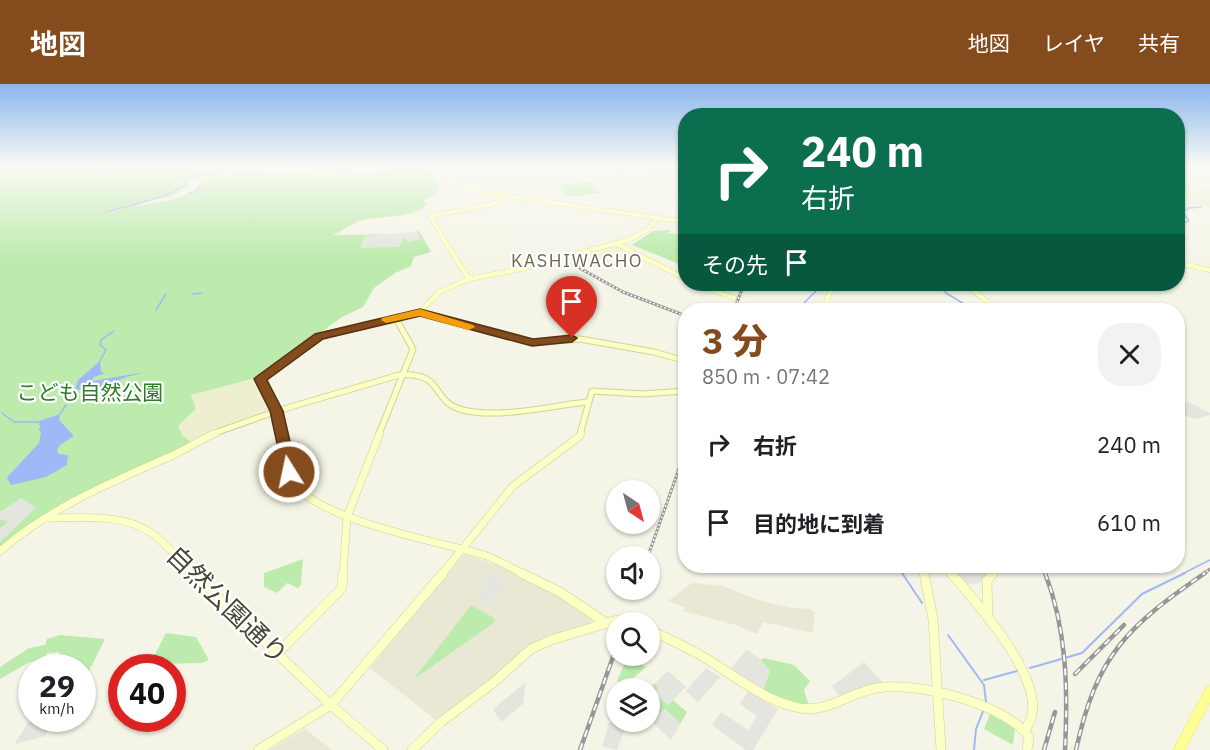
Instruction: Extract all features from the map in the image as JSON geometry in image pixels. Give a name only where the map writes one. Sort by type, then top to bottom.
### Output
[{"type":"main road","points":[[1179,750],[1210,691]]},
{"type":"street","points":[[469,279],[430,216],[493,204],[506,197]]},
{"type":"street","points":[[515,197],[678,221]]},
{"type":"street","points":[[420,312],[439,292],[469,279],[521,269],[616,243],[646,230],[658,218]]},
{"type":"street","points":[[616,243],[678,275]]},
{"type":"street","points":[[1185,265],[1210,270]]},
{"type":"street","points":[[715,291],[734,298]]},
{"type":"street","points":[[974,291],[989,303]]},
{"type":"street","points":[[606,623],[560,592],[511,566],[489,557],[347,517],[313,502],[296,487],[289,472],[277,411],[261,382],[267,373],[319,336],[420,312],[532,343],[579,339],[654,352],[678,359]]},
{"type":"street","points":[[277,654],[341,590],[347,517],[413,348],[396,318]]},
{"type":"street","points":[[0,551],[65,505],[195,445],[213,434],[277,411],[404,374],[427,378],[435,386],[439,396],[449,404],[466,411],[494,411],[587,402]]},
{"type":"street","points":[[258,750],[331,705],[513,486],[580,436],[589,395],[595,390],[642,394],[678,392]]},
{"type":"street","name":"自然公園通り","points":[[44,518],[102,518],[128,522],[150,532],[331,705],[383,750]]},
{"type":"street","points":[[924,573],[933,619],[941,750]]},
{"type":"street","points":[[951,573],[988,619],[1023,670],[1031,691],[1032,705],[1030,724],[1024,730]]},
{"type":"street","points":[[988,619],[987,581],[992,573]]},
{"type":"street","points":[[412,750],[447,716],[493,683],[531,649],[551,640],[606,623]]},
{"type":"street","points":[[660,635],[699,654],[776,702],[797,708],[820,709],[832,707],[863,692],[881,687],[901,686],[939,693],[980,704],[1024,730],[1029,737],[1027,749]]},
{"type":"shaded area","points":[[1185,197],[1210,197],[1210,207],[1186,203]]},
{"type":"shaded area","points":[[418,232],[421,239],[408,242],[404,237],[399,247],[360,248],[365,236]]},
{"type":"shaded area","points":[[614,245],[640,258],[613,266],[602,260],[589,264],[576,256]]},
{"type":"shaded area","points":[[259,377],[254,379],[272,410],[194,444],[182,436],[178,426],[196,409],[191,395]]},
{"type":"shaded area","points":[[1185,400],[1210,413],[1210,415],[1196,419],[1185,416]]},
{"type":"shaded area","points":[[21,498],[36,508],[0,542],[0,528],[9,521],[0,520],[0,512]]},
{"type":"shaded area","points":[[464,554],[502,567],[557,596],[592,620],[592,623],[546,638],[437,721],[370,668]]},
{"type":"shaded area","points":[[489,573],[499,578],[497,582],[505,585],[489,606],[480,603],[483,599],[479,597],[486,587],[480,585]]},
{"type":"shaded area","points":[[956,573],[987,574],[984,582],[965,585]]},
{"type":"shaded area","points":[[692,583],[723,586],[761,601],[792,608],[810,609],[815,613],[813,633],[763,622],[757,634],[736,625],[683,611],[686,608],[668,601]]},
{"type":"shaded area","points":[[747,649],[770,671],[763,691],[730,669]]},
{"type":"shaded area","points":[[864,662],[883,683],[842,699],[832,686]]},
{"type":"shaded area","points":[[706,668],[720,677],[698,702],[686,691]]},
{"type":"shaded area","points":[[668,671],[686,687],[668,705],[660,698],[660,678]]},
{"type":"shaded area","points":[[526,682],[523,704],[501,722],[493,709]]},
{"type":"shaded area","points":[[748,691],[778,709],[753,750],[746,750],[712,725],[721,712],[748,730],[757,716],[740,704]]},
{"type":"shaded area","points":[[664,709],[680,724],[671,740],[660,730],[660,713]]},
{"type":"shaded area","points":[[305,729],[332,750],[269,750]]},
{"type":"shaded area","points":[[22,732],[47,732],[45,736],[15,744]]},
{"type":"shaded area","points":[[606,732],[624,732],[617,750],[602,746]]},
{"type":"green space","name":"こども自然公園","points":[[0,197],[171,197],[141,202],[138,206],[180,197],[431,197],[425,199],[424,202],[427,202],[415,212],[366,219],[333,235],[405,234],[419,231],[431,252],[414,257],[411,266],[395,273],[374,288],[363,307],[342,317],[259,377],[191,395],[196,409],[178,426],[183,436],[194,444],[23,530],[0,546]]},
{"type":"green space","points":[[672,230],[668,233],[678,234],[678,264],[632,245],[653,231]]},
{"type":"green space","points":[[303,559],[301,585],[298,588],[287,583],[277,593],[264,587],[264,573]]},
{"type":"green space","points":[[471,605],[494,618],[495,622],[414,679]]},
{"type":"green space","points":[[166,633],[196,637],[209,660],[202,663],[186,663],[186,654],[155,654]]},
{"type":"green space","points":[[60,635],[105,639],[96,657],[96,654],[60,654],[59,652],[20,654],[29,648],[45,645],[47,639]]},
{"type":"green space","points":[[18,655],[18,669],[0,679],[0,667]]},
{"type":"green space","points":[[764,658],[794,665],[810,681],[804,690],[809,706],[797,704],[763,691],[761,660]]},
{"type":"green space","points":[[624,666],[646,667],[633,678],[618,678]]},
{"type":"green space","points":[[660,698],[668,705],[673,700],[687,712],[680,724],[665,709],[660,713]]},
{"type":"green space","points":[[990,714],[1015,728],[1013,745],[984,729]]},
{"type":"water","points":[[100,361],[101,372],[105,373],[94,377],[92,381],[146,372],[126,377],[101,388],[75,390],[78,380]]},
{"type":"water","points":[[60,414],[59,420],[74,436],[60,445],[57,451],[59,454],[68,455],[67,465],[46,477],[11,485],[7,478],[39,443],[41,432],[38,429],[40,428],[39,421]]},
{"type":"waterway","points":[[106,212],[158,197]]},
{"type":"waterway","points":[[1185,211],[1201,207]]},
{"type":"waterway","points":[[1185,215],[1189,221],[1185,222]]},
{"type":"waterway","points":[[804,303],[816,291]]},
{"type":"waterway","points":[[945,291],[962,303]]},
{"type":"waterway","points":[[192,294],[202,293]]},
{"type":"waterway","points":[[156,310],[166,294]]},
{"type":"waterway","points":[[100,361],[106,350],[100,345],[101,340],[114,331]]},
{"type":"waterway","points":[[60,414],[66,405]]},
{"type":"waterway","points":[[2,413],[14,422],[39,422]]},
{"type":"waterway","points":[[1185,572],[1210,560]]},
{"type":"waterway","points":[[902,573],[922,603]]},
{"type":"waterway","points":[[1030,668],[1082,653],[1142,594],[1185,573]]},
{"type":"waterway","points":[[948,635],[984,685],[986,702]]},
{"type":"waterway","points":[[984,680],[1017,671]]},
{"type":"waterway","points":[[974,750],[976,729],[984,709]]},
{"type":"railway","points":[[574,265],[623,292],[678,313]]},
{"type":"railway","points":[[737,303],[741,291]]},
{"type":"railway","points":[[652,546],[678,472]]},
{"type":"railway","points":[[1203,574],[1210,569]]},
{"type":"railway","points":[[1045,573],[1062,638],[1066,682],[1065,750]]},
{"type":"railway","points":[[1076,750],[1094,689],[1105,666],[1119,646],[1135,627],[1155,610],[1205,573]]},
{"type":"railway","points":[[1075,674],[1124,625]]},
{"type":"railway","points":[[580,750],[610,666]]},
{"type":"railway","points":[[1044,750],[1055,712]]},
{"type":"slow traffic","points":[[386,320],[420,312],[469,327]]},
{"type":"district","name":"KASHIWACHO","points":[[577,261]]},
{"type":"route","points":[[289,472],[284,436],[277,411],[260,379],[319,336],[420,312],[532,343],[572,338]]}]
